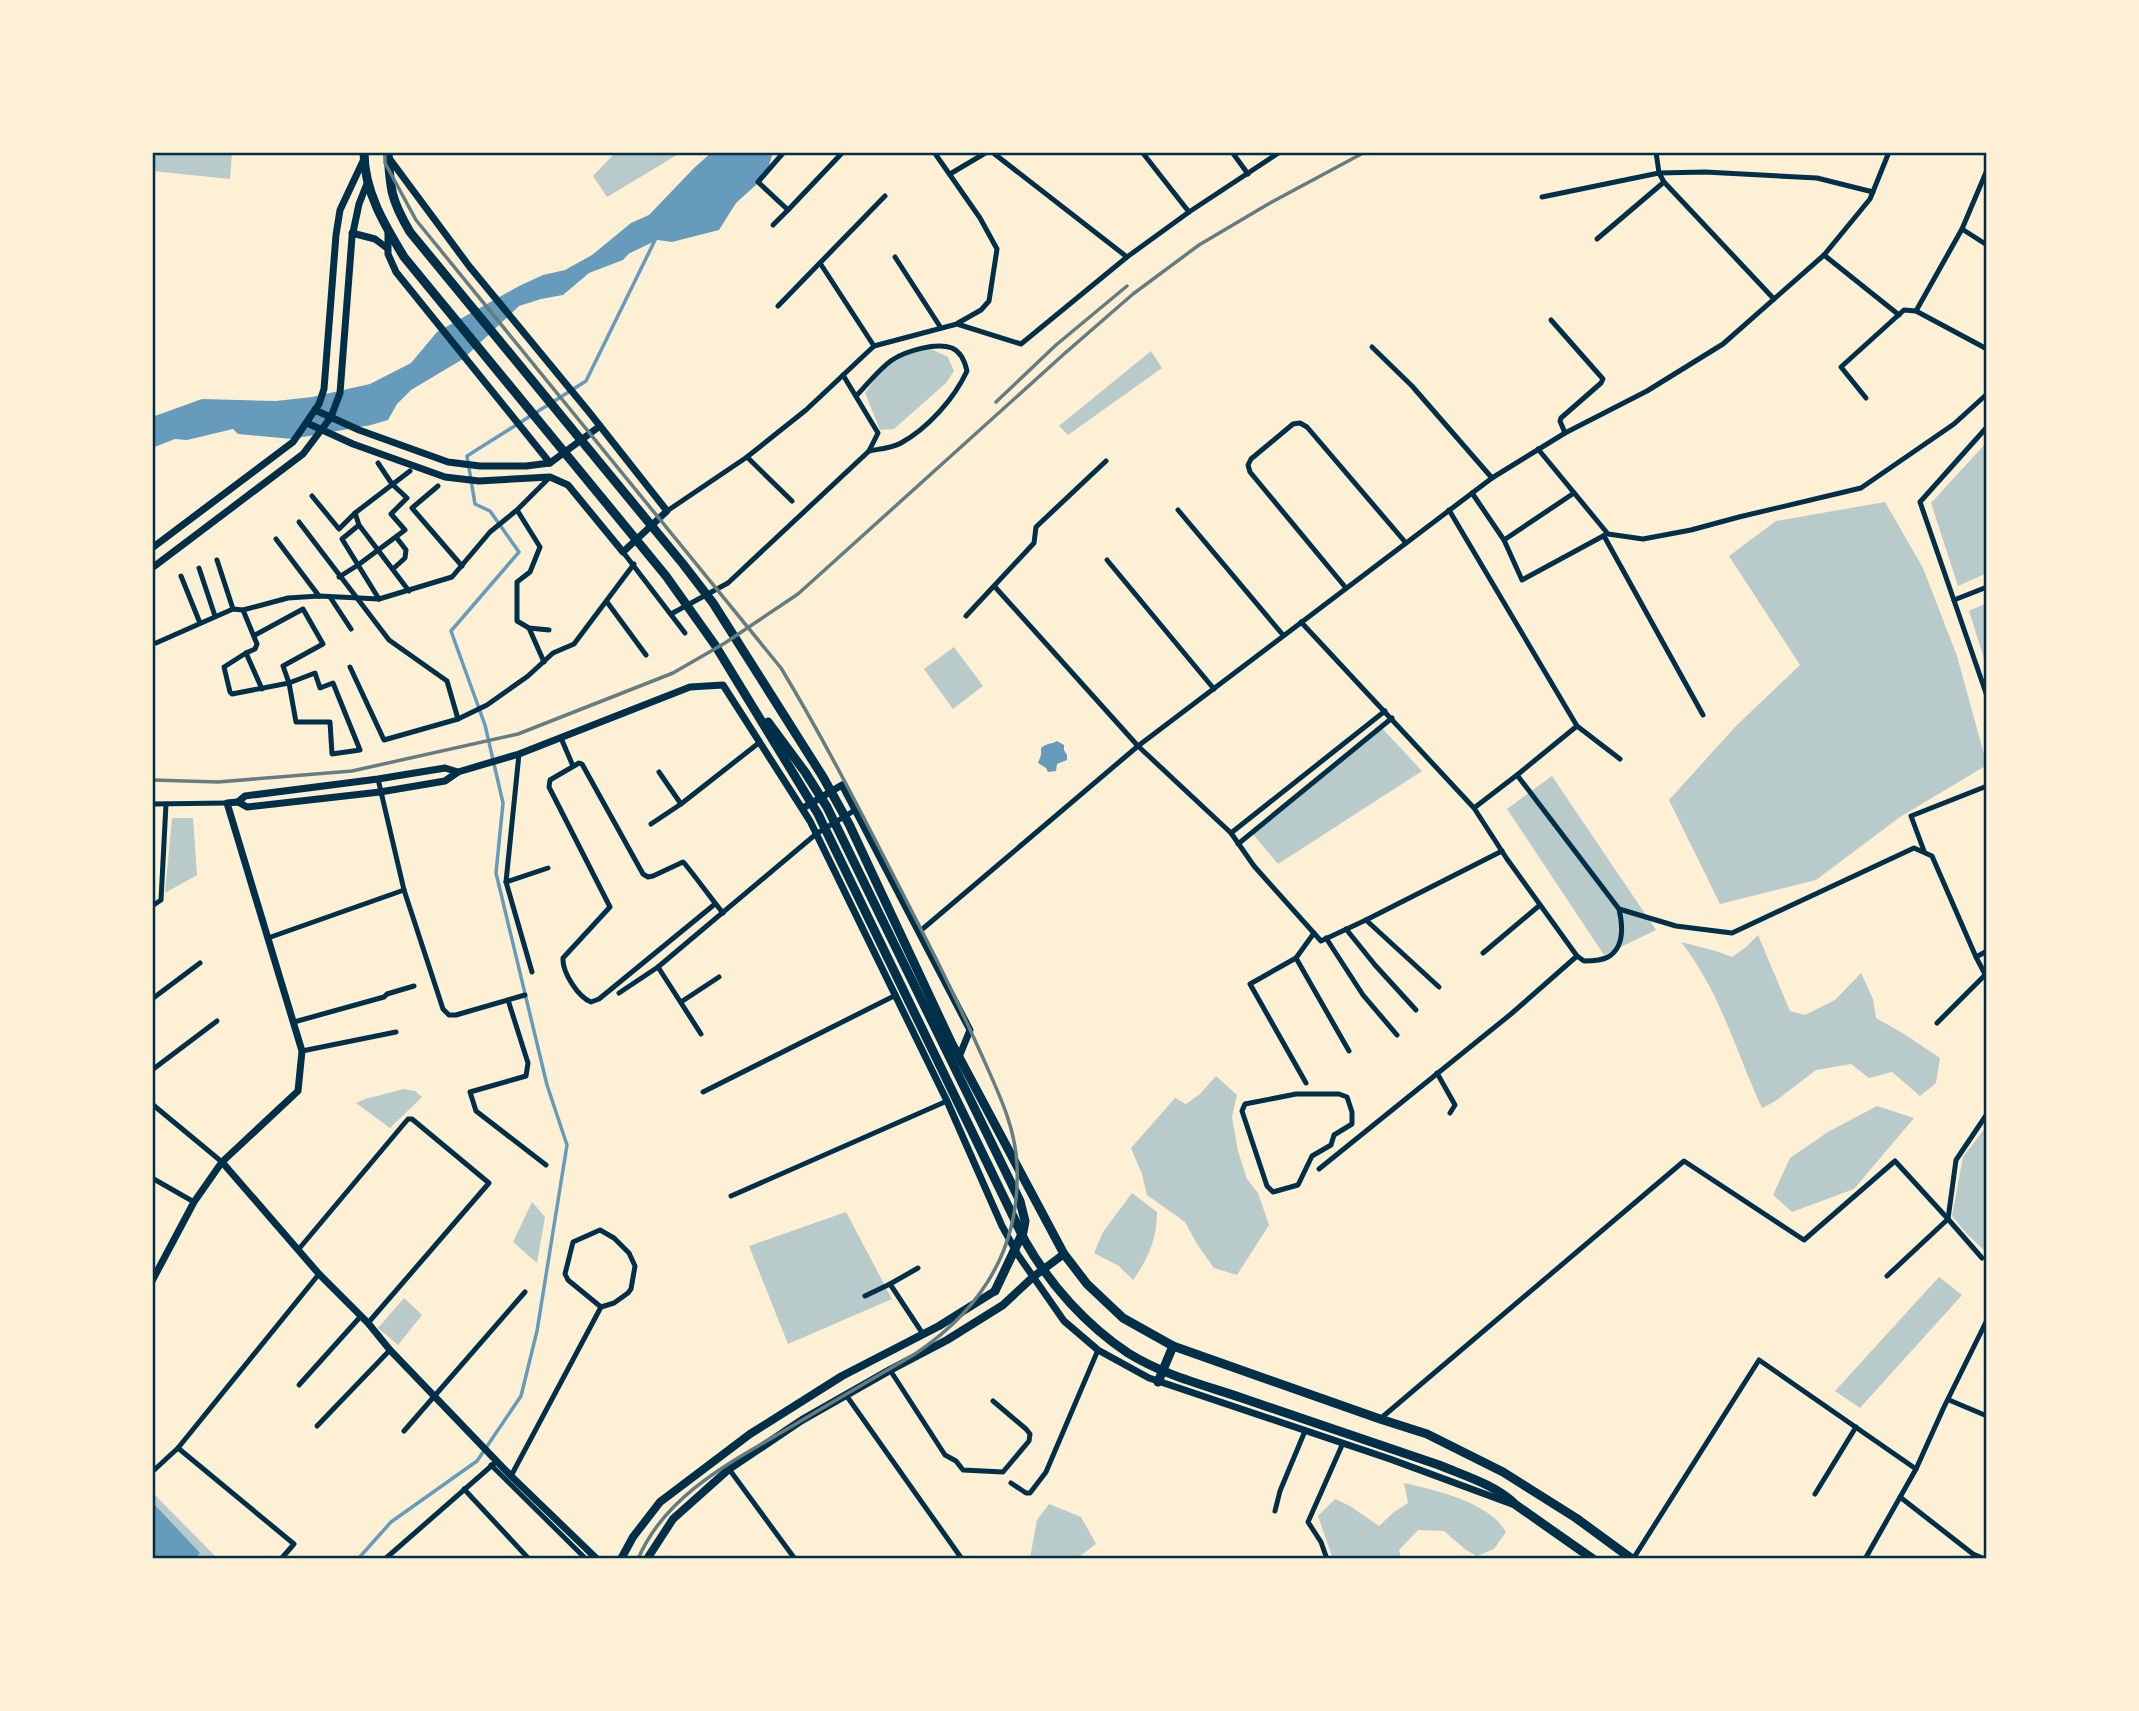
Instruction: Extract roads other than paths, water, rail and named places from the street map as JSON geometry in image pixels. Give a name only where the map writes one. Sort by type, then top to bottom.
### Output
[{"type":"main road","points":[[364,155],[370,194],[404,257],[666,576],[696,616],[745,693],[818,814],[1035,1260],[1070,1304],[1127,1352],[1157,1368],[1473,1479],[1506,1495],[1516,1505],[1594,1559]]},
{"type":"main road","points":[[388,155],[390,187],[396,209],[410,232],[713,603],[823,777],[849,824],[951,1042],[1064,1254],[1087,1284],[1123,1318],[1173,1346],[1427,1434],[1503,1472],[1576,1518],[1632,1559]]},
{"type":"main road","points":[[621,1559],[633,1537],[660,1502],[712,1461],[789,1408],[842,1376],[923,1334],[995,1291],[1023,1232],[1025,1221],[1020,1201],[827,807],[805,772],[745,693]]},
{"type":"main road","points":[[647,1559],[673,1519],[729,1469],[792,1427],[947,1340],[1003,1305],[1033,1277],[1064,1254]]},
{"type":"main road","points":[[1158,1381],[1173,1346]]},
{"type":"street","points":[[784,152],[758,182],[788,210]]},
{"type":"street","points":[[773,225],[843,152]]},
{"type":"street","points":[[623,551],[667,511],[747,457],[806,410],[874,346],[957,324],[981,310],[989,301],[997,249],[980,218],[934,152]]},
{"type":"street","points":[[950,174],[986,152]]},
{"type":"street","points":[[992,152],[1127,257]]},
{"type":"street","points":[[1142,152],[1189,212]]},
{"type":"street","points":[[1232,152],[1248,174]]},
{"type":"street","points":[[957,324],[1021,344],[1127,257],[1280,152]]},
{"type":"street","points":[[1656,152],[1659,173],[1664,182],[1774,299]]},
{"type":"street","points":[[919,932],[1139,746],[1448,510],[1538,449],[1647,390],[1723,344],[1824,255],[1870,199],[1889,152]]},
{"type":"street","points":[[152,548],[293,442],[316,410],[324,389],[336,235],[341,210],[364,155]]},
{"type":"street","points":[[388,155],[478,276],[667,511]]},
{"type":"street","points":[[1916,311],[1962,229],[1987,170]]},
{"type":"street","points":[[1542,197],[1659,173],[1724,172],[1817,178],[1873,192]]},
{"type":"street","points":[[152,568],[303,454],[331,417],[340,393],[352,235],[368,181]]},
{"type":"street","points":[[1597,239],[1664,182]]},
{"type":"street","points":[[778,306],[885,197]]},
{"type":"street","points":[[1962,229],[1987,245]]},
{"type":"street","points":[[388,230],[387,248],[396,272],[550,463]]},
{"type":"street","points":[[352,235],[365,235],[387,248]]},
{"type":"street","points":[[1824,255],[1901,312]]},
{"type":"street","points":[[894,257],[941,328]]},
{"type":"street","points":[[820,263],[874,346]]},
{"type":"street","points":[[1866,398],[1840,368],[1901,312],[1916,311],[1987,349]]},
{"type":"street","points":[[1551,320],[1603,379],[1561,418],[1566,433]]},
{"type":"street","points":[[856,396],[891,361],[913,350],[940,347],[954,349],[964,360],[967,371],[960,385],[925,426],[899,445],[869,451]]},
{"type":"street","points":[[1372,347],[1412,386],[1492,478]]},
{"type":"street","points":[[671,614],[728,583],[869,451],[878,433],[843,375]]},
{"type":"street","points":[[1472,493],[1504,540],[1522,580],[1606,535],[1643,540],[1861,488],[1954,425],[1987,394]]},
{"type":"street","points":[[316,410],[359,430],[448,462],[480,466],[550,463],[600,426]]},
{"type":"street","points":[[307,423],[353,444],[445,477],[479,481],[550,477],[568,485],[634,564],[685,633]]},
{"type":"street","points":[[1346,588],[1250,472],[1248,465],[1251,459],[1293,424],[1307,426],[1406,543]]},
{"type":"street","points":[[1987,427],[1920,502],[1987,696]]},
{"type":"street","points":[[1538,449],[1606,535],[1703,715]]},
{"type":"street","points":[[747,457],[792,501]]},
{"type":"street","points":[[966,616],[1034,543],[1037,527],[1106,461]]},
{"type":"street","points":[[339,577],[405,530],[391,514],[407,498],[392,484],[378,463]]},
{"type":"street","points":[[312,496],[339,529],[355,513],[410,471]]},
{"type":"street","points":[[156,643],[233,609],[243,610],[288,598],[379,598],[452,577],[490,532],[550,477]]},
{"type":"street","points":[[438,486],[412,508],[462,566]]},
{"type":"street","points":[[1504,540],[1574,493]]},
{"type":"street","points":[[517,510],[540,547],[530,572],[517,582],[517,621],[529,628],[549,629]]},
{"type":"street","points":[[1178,510],[1283,635]]},
{"type":"street","points":[[1448,510],[1577,726],[1620,758]]},
{"type":"street","points":[[355,513],[359,525],[409,591]]},
{"type":"street","points":[[299,522],[389,640],[447,681],[458,719]]},
{"type":"street","points":[[359,525],[342,539],[379,598]]},
{"type":"street","points":[[393,569],[405,558],[406,550],[396,537]]},
{"type":"street","points":[[276,539],[319,596]]},
{"type":"street","points":[[217,560],[233,609]]},
{"type":"street","points":[[1107,561],[1214,689]]},
{"type":"street","points":[[350,667],[383,740],[458,719],[487,705],[528,676],[553,653],[574,644],[634,564]]},
{"type":"street","points":[[199,568],[215,616]]},
{"type":"street","points":[[181,576],[200,623]]},
{"type":"street","points":[[995,587],[1139,746],[1231,833],[1254,866],[1321,941],[1502,851]]},
{"type":"street","points":[[1954,600],[1987,587]]},
{"type":"street","points":[[330,597],[351,629]]},
{"type":"street","points":[[607,602],[646,655]]},
{"type":"street","points":[[243,610],[255,635],[257,646],[224,667],[230,692],[235,695],[289,684],[315,673],[320,688],[333,683],[360,750],[332,754],[330,722],[296,722],[289,684],[283,666],[323,644],[303,609],[255,635]]},
{"type":"street","points":[[1301,622],[1474,808],[1577,957],[1584,961],[1608,957],[1619,944],[1623,928],[1619,909],[1517,775]]},
{"type":"street","points":[[529,628],[544,662]]},
{"type":"street","points":[[246,653],[262,689]]},
{"type":"street","points":[[152,804],[238,802],[247,807],[380,792],[445,781],[458,772],[519,754],[690,687],[723,685],[803,808],[947,1101],[1014,1249],[1064,1321],[1098,1350],[1135,1372],[1516,1505]]},
{"type":"street","points":[[1231,833],[1385,711]]},
{"type":"street","points":[[1238,844],[1392,718]]},
{"type":"street","points":[[1474,808],[1577,726]]},
{"type":"street","points":[[561,738],[573,766]]},
{"type":"street","points":[[651,824],[760,742]]},
{"type":"street","points":[[519,754],[506,883],[532,972]]},
{"type":"street","points":[[715,904],[599,999],[591,1002],[583,999],[563,967],[563,958],[610,907],[549,787],[550,780],[579,763],[585,767],[643,874],[653,876],[683,862],[723,913]]},
{"type":"street","points":[[238,802],[245,796],[445,768],[458,772]]},
{"type":"street","points":[[1312,769],[1320,778]]},
{"type":"street","points":[[659,772],[681,804]]},
{"type":"street","points":[[378,779],[404,890],[443,1009],[449,1015],[525,995]]},
{"type":"street","points":[[803,808],[842,785],[971,1030],[959,1057]]},
{"type":"street","points":[[1924,851],[1911,816],[1987,786]]},
{"type":"street","points":[[1288,788],[1296,796]]},
{"type":"street","points":[[152,1281],[194,1202],[222,1162],[298,1091],[302,1051],[228,803]]},
{"type":"street","points":[[152,906],[161,900],[166,804]]},
{"type":"street","points":[[619,993],[658,967],[816,834],[855,810]]},
{"type":"street","points":[[1619,909],[1675,926],[1732,933],[1914,848],[1924,851],[1932,856],[1986,976],[1937,1023]]},
{"type":"street","points":[[506,883],[548,868]]},
{"type":"street","points":[[268,938],[404,890]]},
{"type":"street","points":[[1483,953],[1540,905]]},
{"type":"street","points":[[1366,920],[1439,987]]},
{"type":"street","points":[[1346,929],[1416,1010]]},
{"type":"street","points":[[1307,1083],[1250,984],[1296,958],[1314,933]]},
{"type":"street","points":[[678,934],[690,940]]},
{"type":"street","points":[[1326,938],[1363,995],[1397,1035]]},
{"type":"street","points":[[1976,957],[1987,951]]},
{"type":"street","points":[[1312,1156],[1320,1168],[1511,1014],[1577,957]]},
{"type":"street","points":[[1296,958],[1349,1051]]},
{"type":"street","points":[[152,999],[200,963]]},
{"type":"street","points":[[658,967],[701,1034]]},
{"type":"street","points":[[681,1002],[719,977]]},
{"type":"street","points":[[294,1022],[414,986]]},
{"type":"street","points":[[704,1092],[896,995]]},
{"type":"street","points":[[508,1000],[528,1063],[526,1076],[470,1092],[476,1111],[546,1165]]},
{"type":"street","points":[[152,1070],[217,1021]]},
{"type":"street","points":[[302,1051],[396,1032]]},
{"type":"street","points":[[1437,1073],[1455,1105],[1450,1113]]},
{"type":"street","points":[[1296,1094],[1339,1094],[1346,1097],[1352,1112],[1352,1124],[1334,1135],[1331,1145],[1312,1156],[1298,1185],[1277,1192],[1270,1190],[1242,1111],[1245,1104],[1296,1094]]},
{"type":"street","points":[[731,1196],[947,1101]]},
{"type":"street","points":[[152,1104],[222,1162],[319,1274],[368,1323],[494,1463],[586,1559]]},
{"type":"street","points":[[1887,1276],[1948,1219],[1956,1160],[1987,1114]]},
{"type":"street","points":[[298,1250],[408,1119],[412,1118],[489,1182],[368,1323]]},
{"type":"street","points":[[1380,1419],[1684,1161],[1804,1240],[1895,1161],[1982,1258]]},
{"type":"street","points":[[152,1178],[194,1202]]},
{"type":"street","points":[[511,1476],[601,1307],[614,1303],[628,1293],[635,1266],[633,1257],[609,1234],[600,1230],[573,1242],[565,1274],[568,1280],[601,1307]]},
{"type":"street","points":[[865,1296],[918,1268]]},
{"type":"street","points":[[152,1472],[178,1447],[319,1274]]},
{"type":"street","points":[[890,1284],[923,1334]]},
{"type":"street","points":[[404,1431],[525,1292]]},
{"type":"street","points":[[299,1385],[361,1316]]},
{"type":"street","points":[[1865,1559],[1916,1469],[1987,1320]]},
{"type":"street","points":[[317,1426],[390,1350]]},
{"type":"street","points":[[1011,1483],[1030,1493],[1046,1472],[1098,1350]]},
{"type":"street","points":[[1632,1559],[1759,1360],[1916,1469]]},
{"type":"street","points":[[890,1370],[945,1455],[956,1461],[963,1470],[1003,1472],[1029,1441],[1030,1434],[1026,1429],[993,1401]]},
{"type":"street","points":[[846,1395],[962,1559]]},
{"type":"street","points":[[1949,1400],[1987,1416]]},
{"type":"street","points":[[1815,1494],[1856,1427]]},
{"type":"street","points":[[1275,1511],[1280,1491],[1305,1431]]},
{"type":"street","points":[[1327,1559],[1321,1542],[1308,1522],[1343,1443]]},
{"type":"street","points":[[178,1447],[294,1544],[281,1559]]},
{"type":"street","points":[[494,1463],[597,1559]]},
{"type":"street","points":[[385,1559],[494,1463]]},
{"type":"street","points":[[729,1469],[795,1559]]},
{"type":"street","points":[[464,1489],[529,1559]]},
{"type":"street","points":[[1900,1497],[1973,1554],[1985,1559]]},
{"type":"water","points":[[712,152],[773,152],[766,176],[736,203],[719,230],[672,242],[643,238],[623,260],[589,273],[563,295],[519,306],[463,359],[411,390],[397,404],[388,420],[292,439],[238,434],[233,429],[187,440],[175,439],[152,448],[152,417],[202,399],[276,401],[312,397],[370,384],[411,363],[437,332],[519,286],[543,275],[565,270],[592,255],[631,223],[649,215]]},
{"type":"water","points":[[1057,741],[1064,745],[1067,760],[1057,764],[1056,771],[1048,772],[1038,763],[1041,748]]},
{"type":"water","points":[[152,1502],[200,1553],[195,1559],[152,1559]]},
{"type":"waterway","points":[[625,250],[660,233]]},
{"type":"waterway","points":[[358,1559],[391,1522],[477,1461],[521,1396],[537,1331],[567,1145],[547,1085],[496,873],[503,803],[485,725],[451,631],[519,552],[490,511],[475,504],[467,456],[586,381],[656,238]]},
{"type":"railway","points":[[385,152],[385,163],[416,220],[781,668],[838,768],[948,983],[1000,1096],[1016,1150],[1017,1194],[1004,1249],[993,1273],[960,1317],[915,1354],[704,1480],[666,1515],[650,1536],[638,1559]]},
{"type":"railway","points":[[152,780],[218,782],[352,771],[518,734],[673,673],[725,643],[798,594],[1133,294],[1199,245],[1365,152]]},
{"type":"railway","points":[[996,402],[1056,345],[1127,286]]}]
